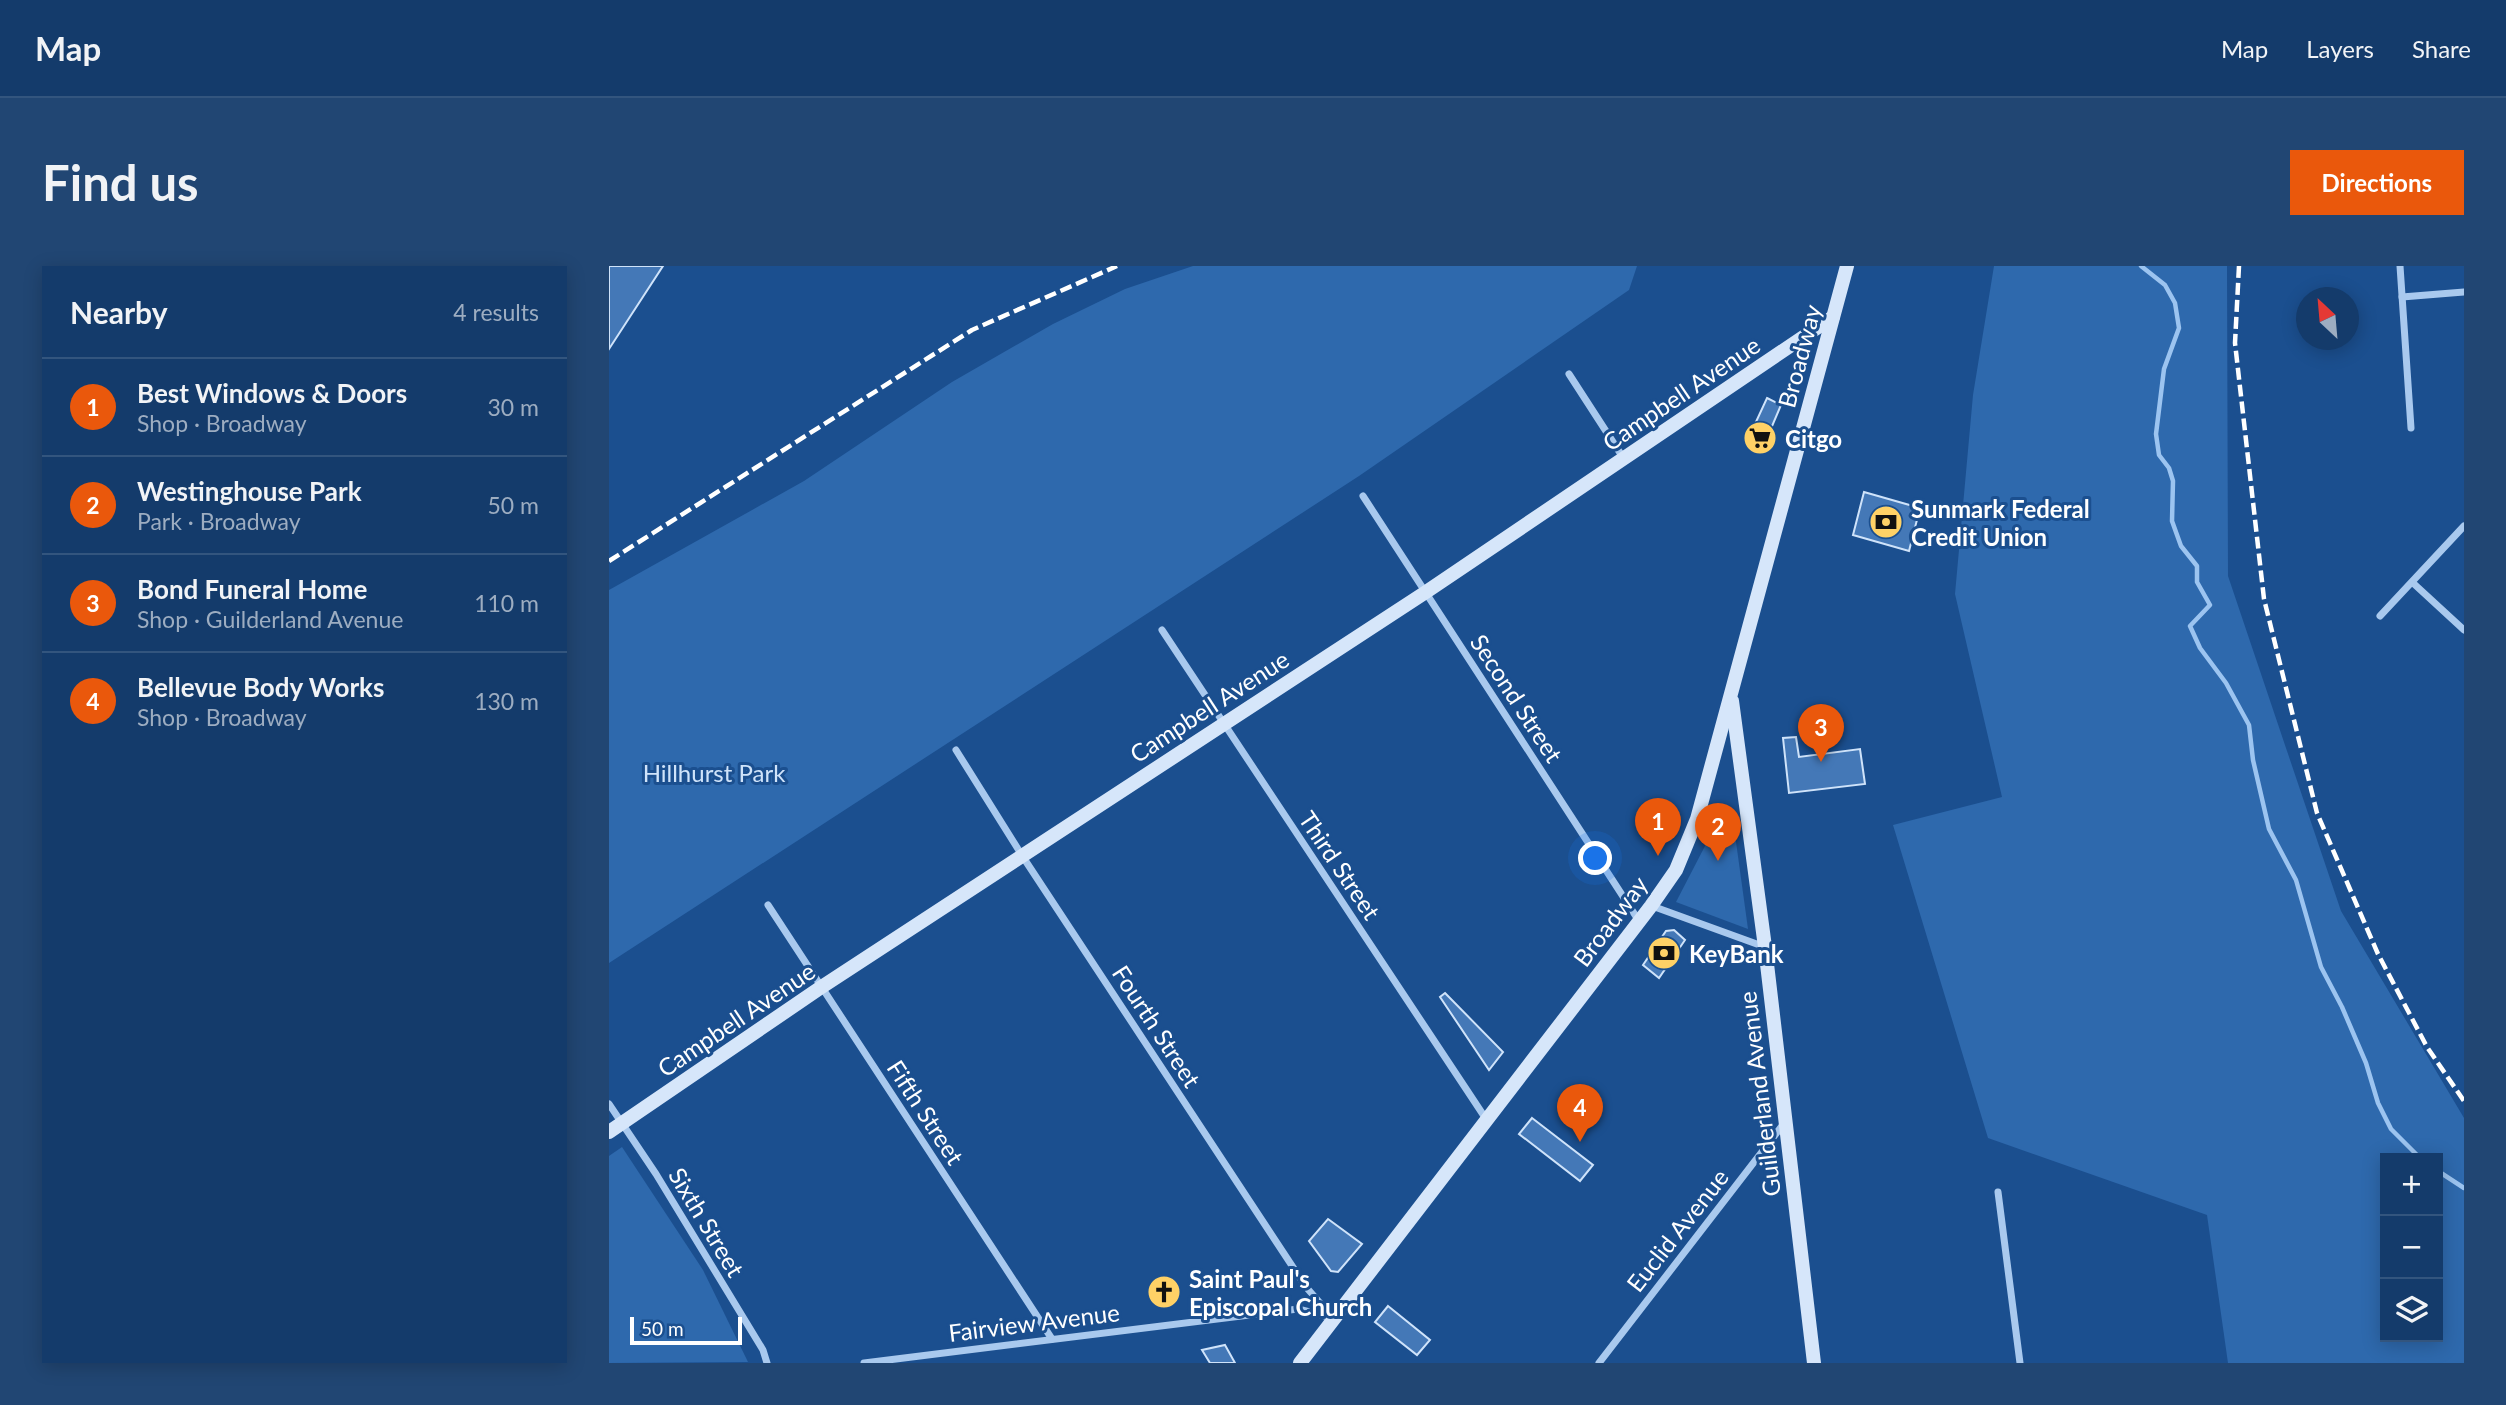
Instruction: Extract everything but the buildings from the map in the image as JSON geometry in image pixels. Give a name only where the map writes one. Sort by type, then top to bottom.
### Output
[{"type":"street","name":"Broadway","points":[[1300,1363],[1488,1122],[1676,870],[1697,819],[1847,266]]},
{"type":"street","points":[[2400,266],[2411,428]]},
{"type":"street","points":[[2402,297],[2464,292]]},
{"type":"street","name":"Campbell Avenue","points":[[609,1132],[820,988],[1625,460],[1833,317]]},
{"type":"street","points":[[1569,374],[1625,460]]},
{"type":"street","name":"Second Street","points":[[1363,496],[1639,921]]},
{"type":"street","points":[[2380,616],[2464,526]]},
{"type":"street","points":[[2413,583],[2464,630]]},
{"type":"street","name":"Third Street","points":[[1162,630],[1488,1122]]},
{"type":"street","name":"Guilderland Avenue","points":[[1731,695],[1765,947],[1814,1363]]},
{"type":"street","name":"Fourth Street","points":[[956,750],[1023,857],[1306,1287],[1334,1318]]},
{"type":"street","name":"Fifth Street","points":[[768,905],[1052,1339]]},
{"type":"street","points":[[1651,906],[1765,947]]},
{"type":"street","name":"Sixth Street","points":[[609,1104],[656,1174],[755,1338],[767,1363]]},
{"type":"street","name":"Euclid Avenue","points":[[1599,1363],[1785,1121]]},
{"type":"street","points":[[1999,1192],[2020,1363]]},
{"type":"street","name":"Fairview Avenue","points":[[864,1363],[1298,1309],[1334,1318]]},
{"type":"green space","name":"Hillhurst Park","points":[[1193,266],[1637,266],[1629,290],[1359,476],[609,963],[609,590],[804,481],[952,382],[1053,324],[1125,289]]},
{"type":"green space","points":[[1994,266],[2227,266],[2228,576],[2341,911],[2464,1118],[2464,1363],[2228,1363],[2207,1215],[1988,1138],[1893,825],[2002,797],[1955,594],[1973,395]]},
{"type":"green space","points":[[1719,819],[1733,820],[1748,929],[1676,902]]},
{"type":"green space","points":[[622,1147],[703,1270],[748,1362],[609,1363],[609,1156]]},
{"type":"waterway","points":[[2141,266],[2165,285],[2175,303],[2179,328],[2164,369],[2156,434],[2159,455],[2169,468],[2173,481],[2172,521],[2181,546],[2197,566],[2197,582],[2210,605],[2190,626],[2200,648],[2226,683],[2249,725],[2253,760],[2269,829],[2296,880],[2321,967],[2342,1007],[2366,1063],[2378,1103],[2391,1129],[2415,1153]]},
{"type":"waterway","points":[[2443,1174],[2464,1188]]},
{"type":"railway","points":[[609,561],[972,330],[1117,266]]},
{"type":"railway","points":[[2239,266],[2235,343],[2264,599],[2317,813],[2378,954],[2427,1047],[2464,1101]]},
{"type":"place","name":"Citgo","points":[[1760,438]]},
{"type":"place","name":"Sunmark Federal Credit Union","points":[[1886,522]]},
{"type":"place","name":"Bond Funeral Home","points":[[1821,762]]},
{"type":"place","name":"Best Windows & Doors","points":[[1658,856]]},
{"type":"place","name":"Westinghouse Park","points":[[1718,861]]},
{"type":"place","name":"KeyBank","points":[[1664,953]]},
{"type":"place","name":"Bellevue Body Works","points":[[1580,1142]]},
{"type":"place","name":"Saint Paul's Episcopal Church","points":[[1164,1292]]}]
